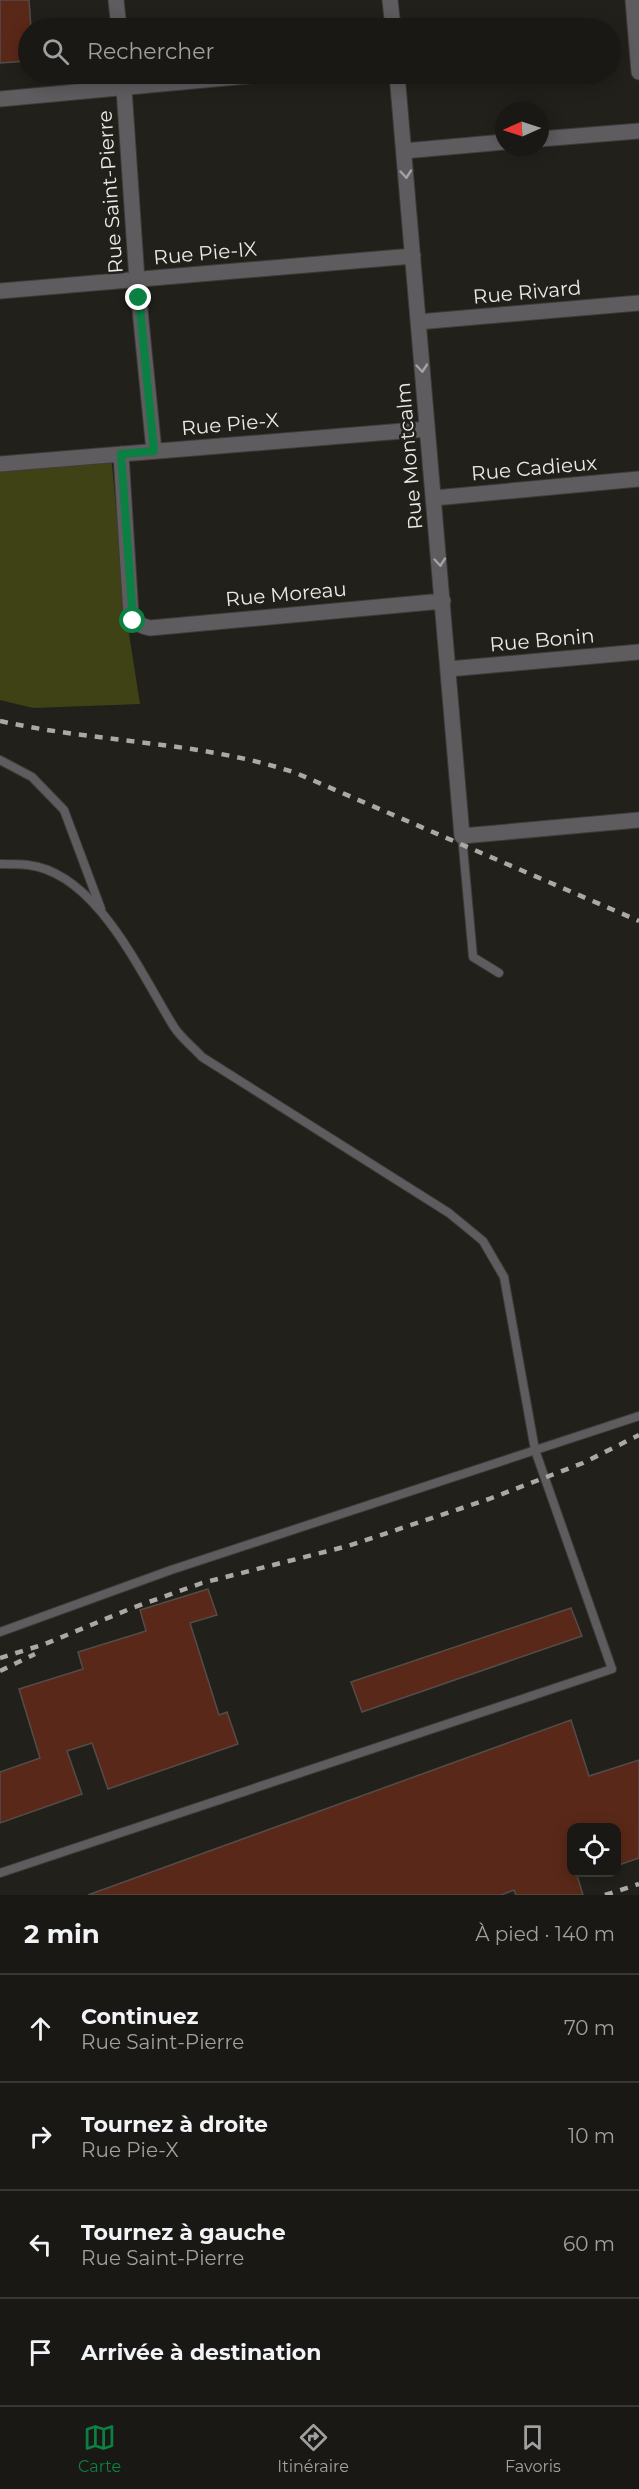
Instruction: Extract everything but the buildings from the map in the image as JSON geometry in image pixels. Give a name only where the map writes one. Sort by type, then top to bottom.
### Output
[{"type":"street","points":[[116,0],[118,18]]},
{"type":"street","points":[[390,0],[392,18]]},
{"type":"street","points":[[633,0],[639,72]]},
{"type":"street","points":[[0,99],[98,84]]},
{"type":"street","name":"Rue Saint-Pierre","points":[[124,84],[137,279],[154,451]]},
{"type":"street","name":"Rue Montcalm","points":[[398,84],[450,669],[462,836]]},
{"type":"street","points":[[549,138],[639,131]]},
{"type":"street","points":[[404,151],[495,143]]},
{"type":"street","name":"Rue Pie-IX","points":[[0,291],[412,256]]},
{"type":"street","name":"Rue Rivard","points":[[418,322],[639,303]]},
{"type":"street","name":"Rue Pie-X","points":[[0,464],[427,429]]},
{"type":"street","name":"Rue Moreau","points":[[121,454],[133,621],[150,628],[443,601]]},
{"type":"street","name":"Rue Cadieux","points":[[434,498],[639,479]]},
{"type":"street","name":"Rue Bonin","points":[[450,669],[639,652]]},
{"type":"street","points":[[462,836],[639,820]]},
{"type":"lane","points":[[0,759],[32,777],[64,810],[102,910],[154,988],[175,1029],[202,1057],[449,1213],[483,1240],[504,1277],[535,1450],[612,1670],[0,1873]]},
{"type":"lane","points":[[462,836],[473,957],[499,973]]},
{"type":"lane","points":[[0,864],[30,865],[66,879],[102,910]]},
{"type":"lane","points":[[0,1632],[171,1570],[639,1416]]},
{"type":"green space","points":[[111,455],[127,621],[140,704],[33,708],[0,700],[0,466]]},
{"type":"railway","points":[[0,721],[74,734],[223,754],[296,773],[639,921]]},
{"type":"railway","points":[[0,1658],[45,1644],[132,1608],[202,1583],[348,1546],[489,1499],[583,1463],[639,1435]]},
{"type":"railway","points":[[0,1671],[35,1654]]},
{"type":"railway","points":[[605,1895],[639,1884]]},
{"type":"route","points":[[133,621],[121,454],[154,451],[139,298]]}]
